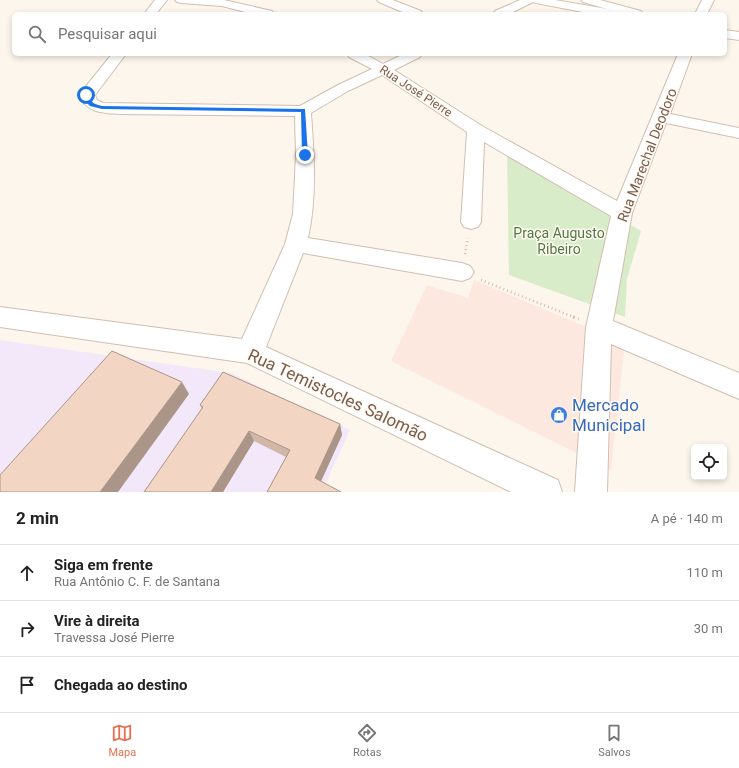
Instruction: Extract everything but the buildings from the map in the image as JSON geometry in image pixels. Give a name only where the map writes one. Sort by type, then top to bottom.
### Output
[{"type":"street","points":[[152,12],[161,0]]},
{"type":"street","points":[[182,0],[222,3],[260,12]]},
{"type":"street","points":[[383,0],[412,12]]},
{"type":"street","points":[[503,12],[529,0]]},
{"type":"street","points":[[536,0],[602,12]]},
{"type":"street","points":[[587,0],[630,12]]},
{"type":"street","points":[[703,12],[708,0]]},
{"type":"street","points":[[727,34],[739,36]]},
{"type":"street","points":[[117,56],[86,95],[88,101],[92,105],[102,108],[120,109],[303,110],[411,56]]},
{"type":"street","name":"Rua José Pierre","points":[[358,56],[383,69],[476,130]]},
{"type":"street","name":"Rua Marechal Deodoro","points":[[591,492],[600,327],[622,213],[662,117],[684,56]]},
{"type":"street","points":[[250,352],[296,244],[303,214],[305,155],[303,110]]},
{"type":"street","points":[[662,117],[739,133]]},
{"type":"street","points":[[471,222],[476,130],[622,213]]},
{"type":"street","points":[[296,244],[462,272]]},
{"type":"street","name":"Rua Temistocles Salomão","points":[[0,317],[250,352],[546,492]]},
{"type":"street","points":[[600,327],[739,386]]},
{"type":"path","points":[[471,222],[462,272],[600,327]]},
{"type":"shaded area","name":"Mercado Municipal","points":[[474,280],[625,343],[611,470],[391,361],[427,285],[468,298]]},
{"type":"shaded area","points":[[0,340],[231,373],[350,430],[322,492],[0,492]]},
{"type":"green space","name":"Praça Augusto Ribeiro","points":[[507,154],[641,231],[627,279],[625,317],[509,275]]},
{"type":"place","name":"Mercado Municipal","points":[[559,415]]},
{"type":"route","points":[[86,95],[88,101],[92,105],[102,108],[303,110],[305,155]]}]
